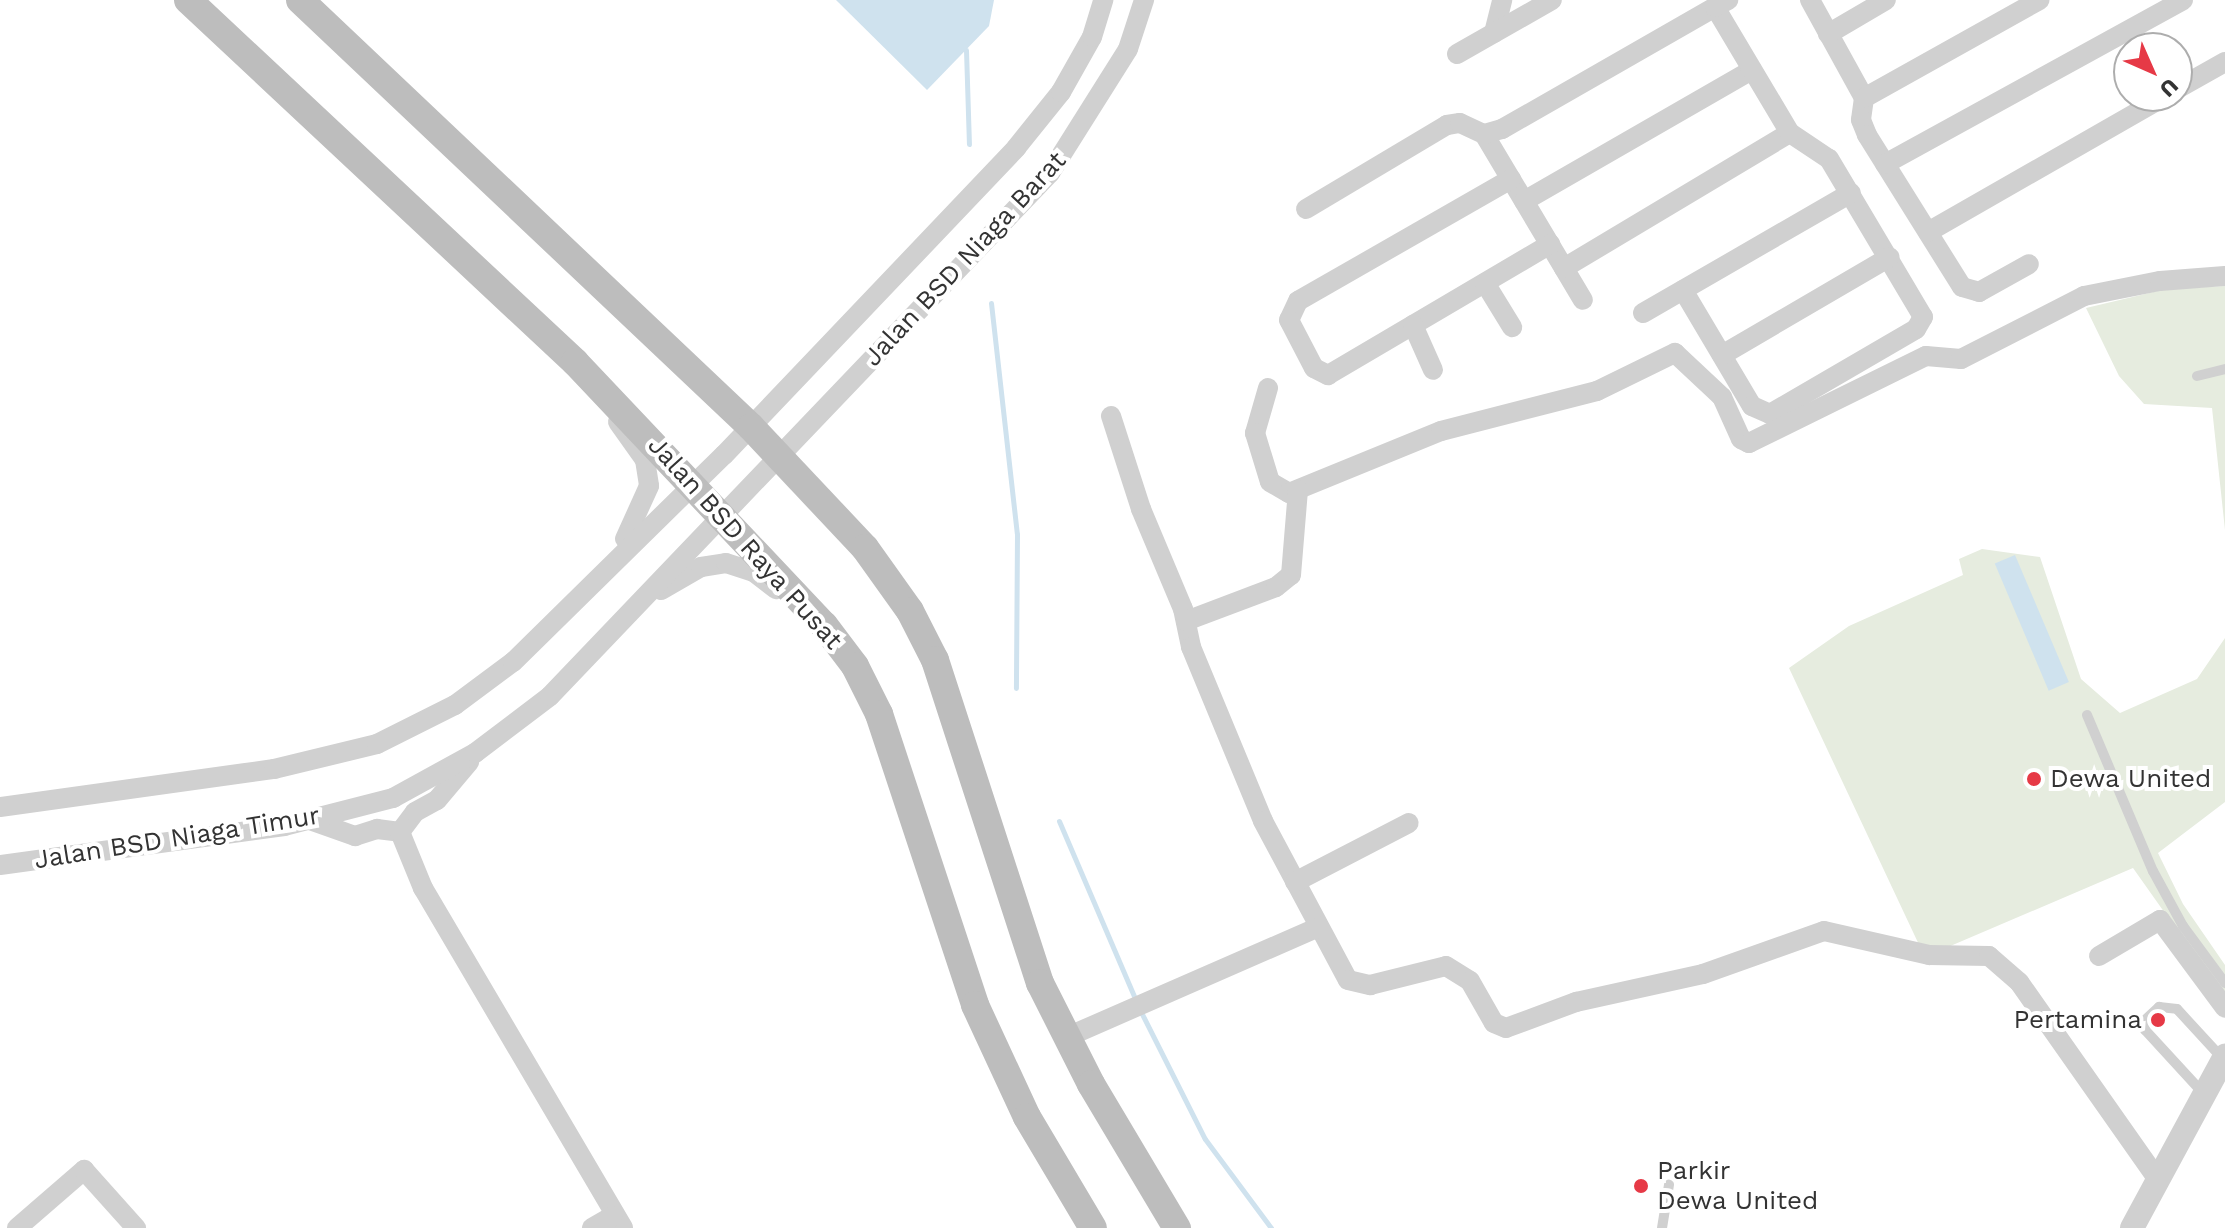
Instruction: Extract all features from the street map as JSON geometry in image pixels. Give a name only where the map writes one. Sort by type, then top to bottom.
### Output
[{"type":"main road","name":"Jalan BSD Raya Pusat","points":[[188,0],[575,362],[724,513],[824,625],[855,666],[879,714],[975,1005],[1027,1117],[1093,1228]]},
{"type":"main road","points":[[300,0],[751,427],[865,548],[910,611],[935,660],[1006,890],[1040,983],[1156,1200],[1177,1228]]},
{"type":"street","name":"Jalan BSD Niaga Barat","points":[[695,482],[1016,148],[1061,92],[1092,37],[1103,0]]},
{"type":"street","name":"Jalan BSD Niaga Barat","points":[[724,513],[1050,173],[1128,49],[1144,0]]},
{"type":"street","points":[[1494,33],[1502,0]]},
{"type":"street","points":[[1457,54],[1552,0]]},
{"type":"street","points":[[1810,0],[1864,98],[1861,120],[1885,164],[1969,293],[2029,264]]},
{"type":"street","points":[[1828,34],[1886,0]]},
{"type":"street","points":[[1864,98],[2039,0]]},
{"type":"street","points":[[1885,164],[2183,0]]},
{"type":"street","points":[[1484,134],[1502,129],[1721,4],[1752,70],[1790,133],[1829,159],[1922,309],[1916,329],[1770,414],[1752,406],[1683,290]]},
{"type":"street","points":[[2193,80],[2225,62]]},
{"type":"street","points":[[1524,201],[1752,70]]},
{"type":"street","points":[[1928,232],[2137,112]]},
{"type":"street","points":[[1306,209],[1447,125],[1460,123],[1484,134],[1583,300]]},
{"type":"street","points":[[1564,268],[1790,133]]},
{"type":"street","points":[[1511,179],[1298,301],[1289,320],[1320,375],[1413,325],[1550,244]]},
{"type":"street","points":[[1643,313],[1851,193]]},
{"type":"street","points":[[1722,355],[1890,257]]},
{"type":"street","points":[[1268,388],[1256,420],[1259,454],[1274,487],[1298,490],[1441,431],[1597,391],[1675,353],[1722,397],[1741,439],[1760,441],[1926,356],[1961,359],[2084,296],[2160,281],[2225,276]]},
{"type":"street","points":[[1485,283],[1512,327]]},
{"type":"street","points":[[1413,325],[1433,370]]},
{"type":"street","points":[[575,362],[645,460],[649,486],[642,510],[612,560]]},
{"type":"street","points":[[1111,416],[1186,621],[1191,647],[1263,821],[1319,927],[1354,984],[1446,966],[1470,981],[1494,1023],[1506,1028],[1576,1002],[1703,974],[1824,931],[1929,955],[1989,956],[2019,982],[2158,1180]]},
{"type":"street","name":"Jalan BSD Niaga Timur","points":[[0,807],[274,769],[377,744],[455,705],[513,662],[612,560],[695,482]]},
{"type":"street","points":[[1186,621],[1276,587],[1291,575],[1298,490]]},
{"type":"street","name":"Jalan BSD Niaga Timur","points":[[0,865],[310,820],[393,798],[475,753],[550,696],[724,513]]},
{"type":"street","points":[[639,603],[701,567],[726,563],[754,572],[824,625]]},
{"type":"street","points":[[400,832],[415,812],[437,800],[475,753]]},
{"type":"street","points":[[310,820],[355,836],[377,829],[400,832]]},
{"type":"street","points":[[1295,882],[1409,823]]},
{"type":"street","points":[[400,832],[423,888],[618,1222],[592,1228]]},
{"type":"street","points":[[2099,956],[2160,920],[2225,1008]]},
{"type":"street","points":[[1067,1037],[1319,927]]},
{"type":"street","points":[[2132,1228],[2224,1057]]},
{"type":"street","points":[[17,1228],[86,1171],[136,1228]]},
{"type":"lane","points":[[2197,376],[2225,369]]},
{"type":"lane","points":[[2087,715],[2153,871],[2183,926],[2225,983]]},
{"type":"lane","points":[[2204,1094],[2145,1030],[2144,1021],[2159,1007],[2177,1009],[2224,1057]]},
{"type":"lane","points":[[1662,1228],[1669,1185]]},
{"type":"shaded area","points":[[2225,286],[2225,530],[2212,408],[2144,404],[2119,376],[2086,308],[2166,289]]},
{"type":"shaded area","name":"Dewa United","points":[[1982,549],[2040,557],[2081,679],[2120,713],[2197,679],[2225,638],[2225,802],[2158,853],[2183,904],[2225,965],[2225,998],[2133,868],[1941,950],[1921,949],[1789,668],[1849,626],[1963,575],[1959,559]]},
{"type":"water","points":[[836,0],[994,0],[989,26],[927,90]]},
{"type":"water","points":[[2015,555],[2069,682],[2049,691],[1995,564]]},
{"type":"waterway","points":[[966,50],[969,144]]},
{"type":"waterway","points":[[991,303],[1017,534],[1016,688]]},
{"type":"waterway","points":[[1059,821],[1136,1001]]},
{"type":"waterway","points":[[1140,1010],[1205,1139],[1271,1228]]},
{"type":"place","name":"Dewa United","points":[[2034,779]]},
{"type":"place","name":"Pertamina","points":[[2158,1020]]},
{"type":"place","name":"Parkir Dewa United","points":[[1641,1186]]}]
